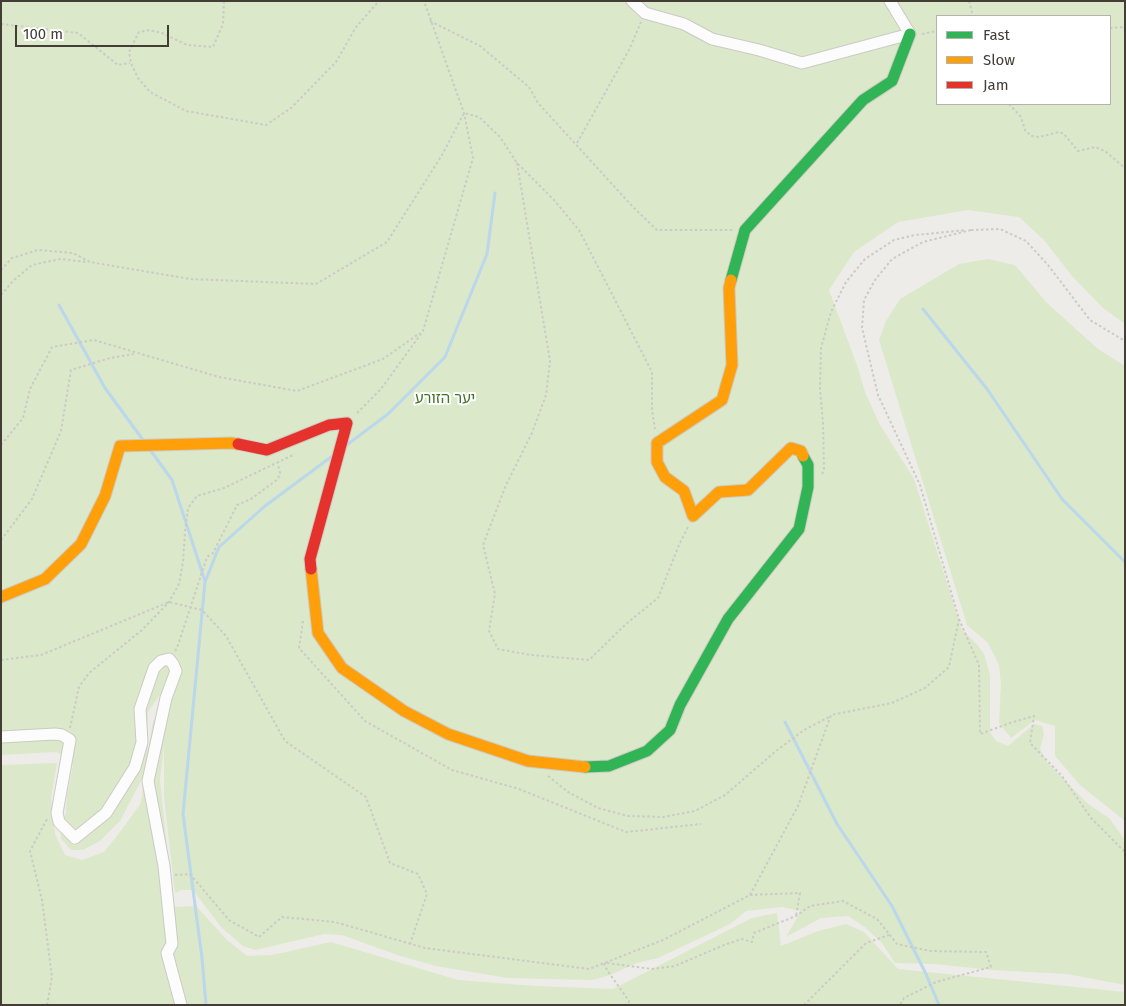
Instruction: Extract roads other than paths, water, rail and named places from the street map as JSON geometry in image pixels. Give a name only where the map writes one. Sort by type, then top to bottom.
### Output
[{"type":"street","points":[[632,1],[645,13],[684,24],[712,38],[802,63],[910,34]]},
{"type":"street","points":[[890,1],[910,34]]},
{"type":"street","points":[[1,597],[45,579],[81,544],[105,496],[120,446],[231,443],[267,450],[329,425],[347,423],[310,559],[318,633],[342,668],[404,711],[448,734],[528,761],[586,767],[610,766],[647,751],[670,730],[680,705],[728,619],[799,529],[808,487],[808,465],[801,451],[790,448],[748,490],[718,492],[693,516],[684,490],[665,477],[657,462],[657,443],[722,400],[732,365],[729,288],[745,230],[863,100],[892,81],[910,34]]},
{"type":"street","points":[[1,737],[55,734],[68,737],[70,740],[57,813],[60,822],[76,838],[106,813],[135,767],[142,742],[140,709],[154,668],[161,661],[169,659],[173,664],[176,671],[166,698],[148,781],[165,875],[172,944],[167,953],[181,1005]]},
{"type":"waterway","points":[[348,444],[388,414],[445,357],[487,254],[495,193]]},
{"type":"waterway","points":[[59,305],[105,388],[143,440]]},
{"type":"waterway","points":[[923,309],[987,389],[1062,499],[1125,562]]},
{"type":"waterway","points":[[151,451],[172,480],[205,581]]},
{"type":"waterway","points":[[206,1005],[202,958],[183,814],[205,582],[219,547],[265,506],[331,457]]},
{"type":"waterway","points":[[785,722],[837,824],[892,906],[926,974],[939,1005]]},
{"type":"park label","name":"יער הזורע","points":[[445,399]]}]
